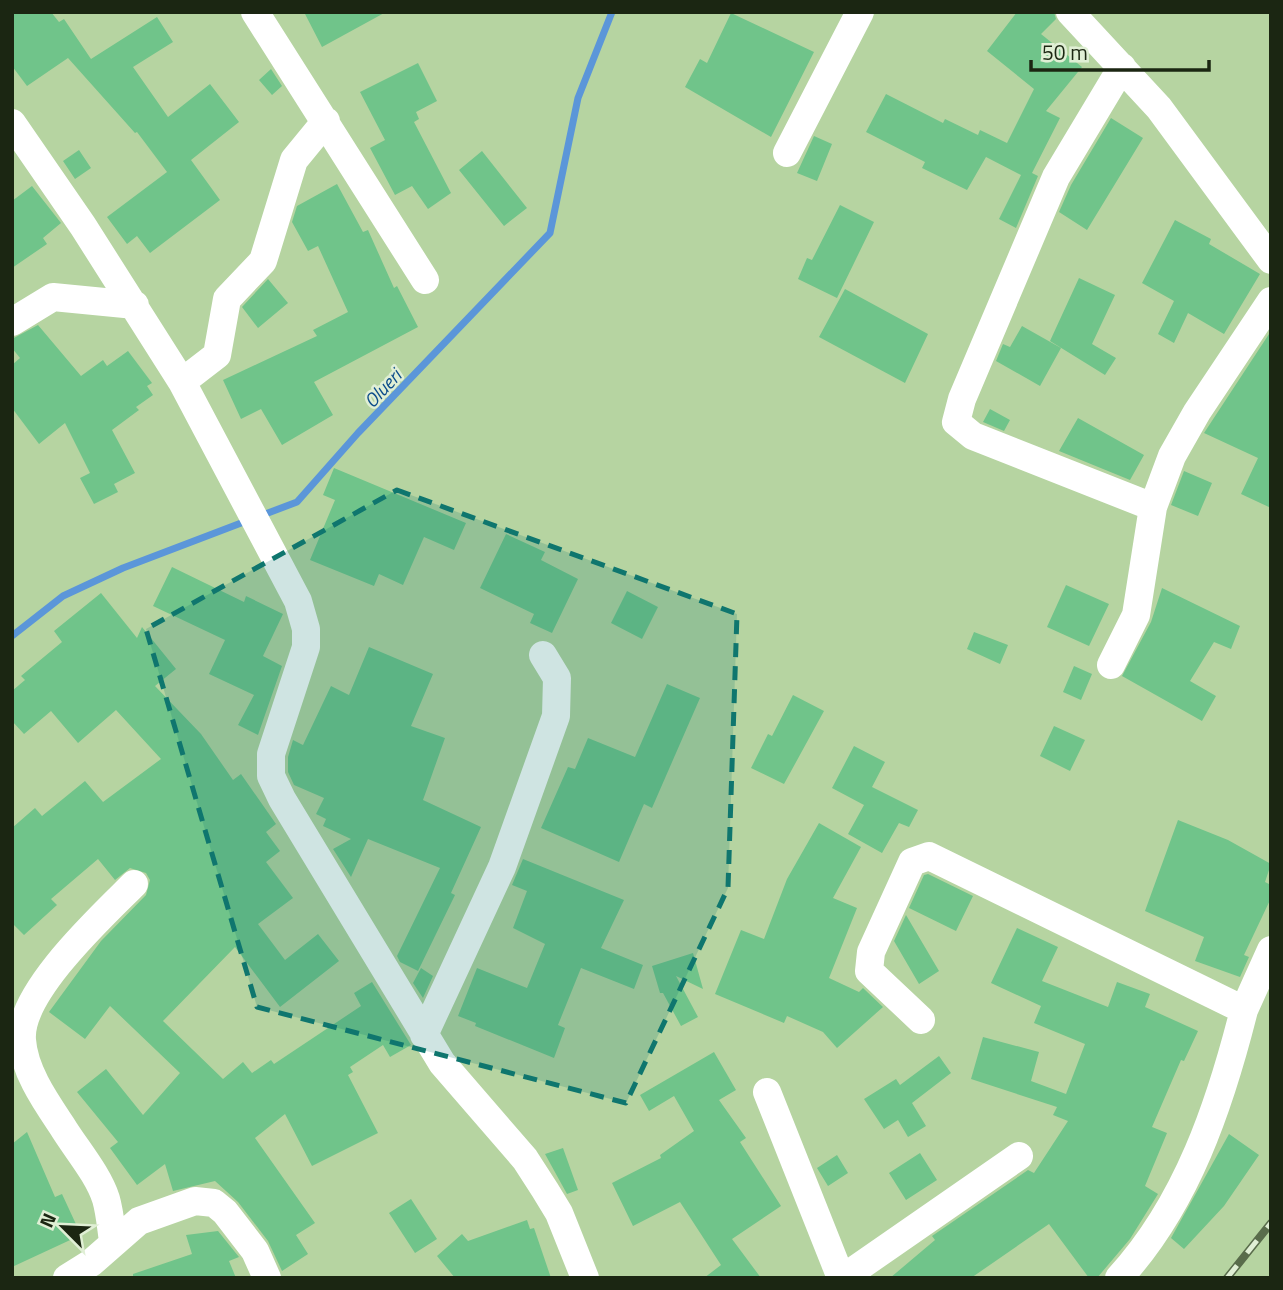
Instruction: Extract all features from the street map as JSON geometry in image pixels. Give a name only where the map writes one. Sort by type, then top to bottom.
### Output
[{"type":"street","points":[[255,12],[425,280]]},
{"type":"street","points":[[787,153],[860,12]]},
{"type":"street","points":[[1070,12],[1159,108],[1271,260]]},
{"type":"street","points":[[1122,67],[1056,177],[962,399],[956,422],[973,436],[1153,507]]},
{"type":"street","points":[[182,382],[217,355],[227,299],[262,261],[294,160],[326,121]]},
{"type":"street","points":[[12,123],[135,305],[182,382],[298,601],[306,629],[306,648],[271,754],[271,776],[442,1063],[525,1159],[545,1190],[559,1213],[585,1278]]},
{"type":"street","points":[[12,322],[53,297],[135,305]]},
{"type":"street","points":[[1111,665],[1136,615],[1153,507],[1171,456],[1271,301]]},
{"type":"street","points":[[424,1035],[502,867],[556,716],[557,678],[543,655]]},
{"type":"street","points":[[921,1020],[869,971],[871,953],[912,862],[929,856],[1244,1010]]},
{"type":"street","points":[[113,1241],[106,1198],[47,1103],[26,1061],[22,1040],[24,1016],[50,977],[80,937],[134,884]]},
{"type":"street","points":[[1119,1278],[1145,1250],[1182,1187],[1227,1080],[1244,1010],[1271,950]]},
{"type":"street","points":[[767,1092],[842,1278],[1019,1156]]},
{"type":"street","points":[[106,1198],[139,1221]]},
{"type":"street","points":[[66,1278],[91,1263],[139,1221],[195,1201],[214,1203],[225,1212],[254,1251],[267,1278]]},
{"type":"highlighted area","points":[[397,490],[737,614],[728,888],[626,1103],[257,1007],[146,629]]},
{"type":"building","points":[[12,12],[51,12],[59,22],[64,19],[91,59],[157,17],[173,42],[133,67],[168,117],[210,84],[239,122],[191,160],[220,200],[150,253],[137,236],[127,244],[107,217],[167,172],[137,132],[135,133],[68,58],[27,86],[12,66]]},
{"type":"building","points":[[304,12],[386,12],[322,47]]},
{"type":"building","points":[[1017,12],[1054,12],[1056,19],[1041,34],[1082,67],[1046,111],[1060,118],[1032,173],[1038,176],[1016,228],[999,219],[1021,175],[986,157],[967,190],[922,168],[925,162],[866,132],[886,94],[943,123],[945,119],[978,135],[980,130],[1007,143],[1034,89],[987,51]]},
{"type":"building","points":[[731,13],[814,52],[771,137],[685,87],[700,59],[707,63]]},
{"type":"building","points":[[418,63],[437,101],[416,112],[419,119],[414,122],[451,193],[428,209],[412,186],[395,195],[370,148],[385,140],[360,92]]},
{"type":"building","points":[[271,69],[282,86],[272,95],[259,80]]},
{"type":"building","points":[[1111,118],[1143,138],[1087,230],[1059,212],[1071,185]]},
{"type":"building","points":[[814,136],[832,144],[817,181],[797,173]]},
{"type":"building","points":[[79,150],[91,168],[75,179],[63,161]]},
{"type":"building","points":[[482,151],[527,208],[504,226],[459,170]]},
{"type":"building","points":[[337,184],[363,232],[368,230],[394,288],[397,286],[418,327],[314,382],[333,415],[282,445],[261,409],[241,419],[223,380],[317,336],[313,330],[348,312],[318,246],[308,251],[292,222],[297,206]]},
{"type":"building","points":[[32,186],[61,223],[43,238],[47,244],[12,268],[12,201]]},
{"type":"building","points":[[840,205],[874,222],[837,298],[798,279],[807,258],[812,260]]},
{"type":"building","points":[[1175,220],[1211,239],[1209,244],[1260,274],[1224,334],[1188,313],[1174,343],[1158,334],[1174,301],[1142,283]]},
{"type":"building","points":[[1079,278],[1115,295],[1092,344],[1116,358],[1105,375],[1050,341]]},
{"type":"building","points":[[268,279],[288,303],[258,328],[242,307]]},
{"type":"building","points":[[845,289],[928,334],[905,383],[819,337]]},
{"type":"building","points":[[38,325],[81,376],[103,360],[107,366],[128,351],[152,383],[147,386],[153,395],[136,407],[139,410],[112,430],[135,473],[114,484],[118,492],[94,504],[80,478],[90,473],[65,423],[39,444],[12,408],[12,365],[20,358],[12,348],[12,339]]},
{"type":"building","points":[[1022,326],[1061,348],[1040,386],[996,361],[1003,344],[1010,347]]},
{"type":"building","points":[[1271,331],[1271,508],[1241,494],[1258,458],[1204,433]]},
{"type":"building","points":[[990,409],[1010,420],[1004,431],[983,422]]},
{"type":"building","points":[[1078,418],[1144,455],[1130,480],[1059,451]]},
{"type":"building","points":[[334,468],[466,523],[454,550],[424,537],[403,585],[379,574],[374,586],[310,560],[335,500],[323,495]]},
{"type":"building","points":[[1184,471],[1212,483],[1198,516],[1171,505]]},
{"type":"building","points":[[506,534],[545,552],[541,560],[578,579],[552,633],[530,623],[534,614],[480,588]]},
{"type":"building","points":[[172,567],[244,602],[246,596],[283,614],[263,656],[282,666],[258,735],[238,725],[254,695],[209,674],[225,640],[153,606]]},
{"type":"building","points":[[1066,585],[1109,604],[1089,646],[1047,627]]},
{"type":"building","points":[[1162,588],[1240,626],[1231,649],[1214,642],[1190,681],[1216,696],[1202,721],[1122,676],[1151,622]]},
{"type":"building","points":[[627,591],[658,607],[642,639],[611,623]]},
{"type":"building","points":[[101,593],[137,638],[142,627],[176,669],[155,686],[201,734],[233,780],[241,774],[276,824],[266,832],[280,851],[266,862],[293,898],[258,924],[285,960],[318,934],[339,961],[280,1007],[235,947],[163,1021],[223,1079],[243,1062],[252,1073],[271,1060],[274,1064],[361,1006],[354,993],[372,982],[411,1045],[390,1057],[383,1045],[350,1067],[353,1072],[348,1075],[378,1133],[312,1166],[285,1114],[255,1138],[315,1223],[296,1235],[308,1254],[282,1271],[268,1241],[238,1202],[215,1181],[173,1191],[165,1164],[137,1185],[110,1148],[118,1142],[77,1092],[106,1069],[143,1115],[180,1073],[110,1006],[85,1039],[49,1012],[101,941],[146,895],[150,880],[146,873],[130,868],[115,880],[98,859],[51,899],[57,905],[24,935],[12,923],[12,828],[35,808],[42,816],[85,781],[103,802],[161,759],[116,710],[78,743],[51,711],[24,734],[12,721],[12,691],[25,680],[21,676],[62,642],[54,631]]},
{"type":"building","points":[[974,632],[1008,645],[1000,664],[967,649]]},
{"type":"building","points":[[369,647],[433,674],[411,726],[445,738],[423,800],[481,827],[451,893],[455,895],[418,971],[400,962],[397,956],[440,868],[368,839],[351,877],[333,849],[351,839],[323,826],[326,819],[316,814],[324,798],[294,785],[288,772],[288,757],[293,740],[303,745],[331,686],[349,695]]},
{"type":"building","points":[[1074,666],[1092,674],[1081,700],[1063,692]]},
{"type":"building","points":[[667,684],[700,698],[652,808],[644,804],[619,862],[541,828],[568,767],[575,769],[588,738],[635,757]]},
{"type":"building","points":[[793,695],[824,711],[784,784],[751,768],[768,734],[772,736]]},
{"type":"building","points":[[1054,726],[1085,740],[1070,771],[1040,756]]},
{"type":"building","points":[[854,746],[885,762],[872,787],[918,810],[909,827],[899,823],[882,853],[848,834],[864,805],[832,788]]},
{"type":"building","points":[[1178,820],[1228,840],[1271,864],[1265,882],[1271,885],[1271,898],[1244,955],[1249,957],[1240,977],[1195,961],[1204,937],[1145,911]]},
{"type":"building","points":[[819,823],[861,847],[833,898],[857,908],[829,978],[859,992],[863,988],[883,1007],[837,1048],[823,1032],[787,1016],[784,1023],[715,994],[741,930],[764,939],[787,879]]},
{"type":"building","points":[[523,859],[624,900],[601,948],[643,965],[634,989],[581,968],[558,1025],[565,1028],[554,1058],[475,1026],[476,1023],[458,1016],[477,968],[527,988],[545,944],[513,928],[527,891],[512,885]]},
{"type":"building","points":[[928,874],[973,896],[956,931],[909,908],[924,875]]},
{"type":"building","points":[[906,915],[939,971],[919,984],[894,941]]},
{"type":"building","points":[[1017,928],[1058,947],[1042,981],[1108,1007],[1117,982],[1150,994],[1145,1007],[1198,1031],[1184,1061],[1181,1060],[1152,1127],[1167,1133],[1145,1186],[1158,1194],[1130,1239],[1097,1278],[1089,1278],[1049,1224],[971,1278],[890,1278],[935,1240],[932,1236],[1028,1170],[1034,1173],[1068,1121],[1053,1115],[1057,1107],[971,1079],[983,1037],[1039,1052],[1031,1081],[1066,1094],[1085,1044],[1034,1023],[1041,1006],[991,983]]},
{"type":"building","points":[[693,953],[703,989],[676,976],[698,1017],[681,1026],[663,993],[660,993],[652,966]]},
{"type":"building","points":[[421,968],[433,976],[423,998],[413,983]]},
{"type":"building","points":[[714,1052],[736,1090],[719,1100],[746,1138],[740,1142],[781,1206],[732,1239],[761,1278],[704,1278],[721,1265],[680,1202],[633,1226],[612,1183],[661,1158],[660,1155],[694,1131],[674,1096],[649,1111],[640,1095]]},
{"type":"building","points":[[939,1056],[951,1073],[912,1103],[926,1126],[908,1137],[898,1120],[884,1129],[864,1099],[896,1079],[900,1085]]},
{"type":"building","points":[[27,1132],[55,1197],[62,1194],[81,1235],[12,1267],[12,1144]]},
{"type":"building","points":[[1229,1134],[1259,1155],[1224,1206],[1184,1249],[1171,1238]]},
{"type":"building","points":[[563,1148],[578,1190],[567,1194],[545,1154]]},
{"type":"building","points":[[920,1153],[937,1180],[906,1200],[889,1173]]},
{"type":"building","points":[[837,1155],[848,1173],[828,1186],[817,1168]]},
{"type":"building","points":[[411,1199],[437,1239],[415,1253],[389,1213]]},
{"type":"building","points":[[527,1220],[530,1229],[534,1228],[551,1278],[455,1278],[437,1256],[462,1234],[468,1241]]},
{"type":"building","points":[[218,1231],[239,1257],[229,1261],[236,1278],[133,1278],[133,1274],[192,1254],[186,1235]]},
{"type":"waterway","name":"Olueri","points":[[260,516],[297,502],[358,433],[550,233],[578,98],[612,12]]},
{"type":"waterway","name":"Olueri","points":[[12,636],[63,596],[123,568],[249,520]]},
{"type":"railway","points":[[1227,1278],[1271,1223]]}]
